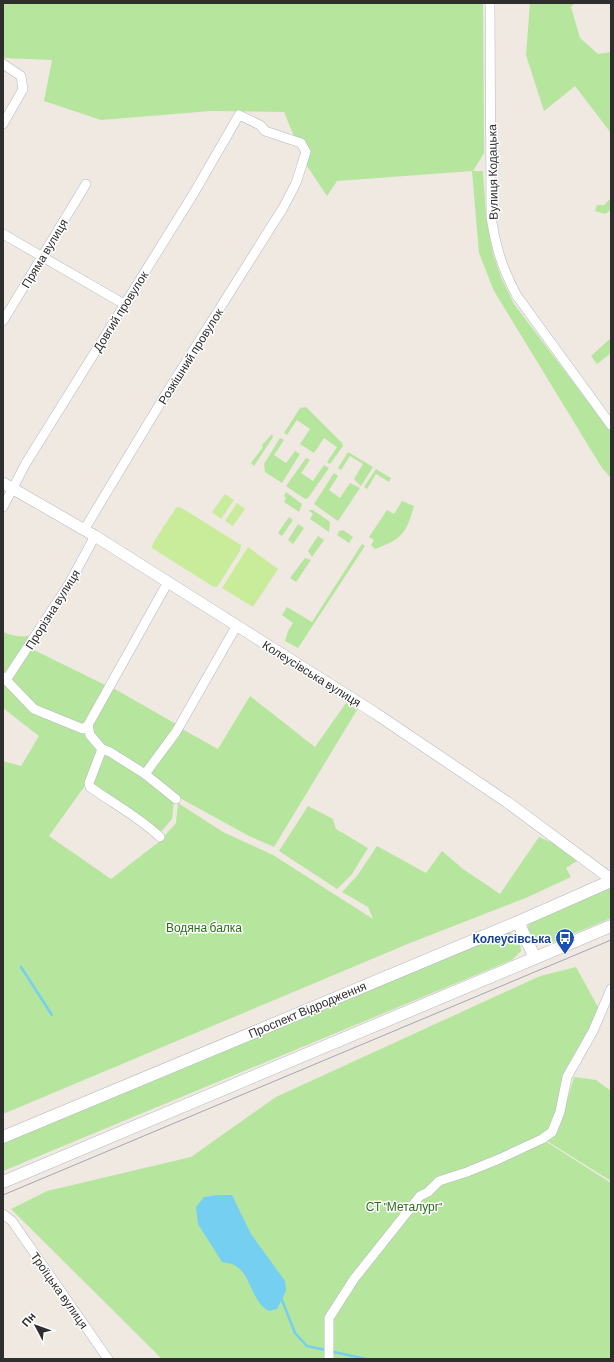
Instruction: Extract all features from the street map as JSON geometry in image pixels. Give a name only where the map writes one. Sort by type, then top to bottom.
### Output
[{"type":"main road","name":"Проспект Відродження","points":[[3,1137],[518,922],[611,880]]},
{"type":"main road","points":[[518,922],[535,958]]},
{"type":"main road","points":[[3,1182],[611,926]]},
{"type":"street","name":"Вулиця Кодацька","points":[[490,3],[491,217],[496,248],[505,274],[517,296],[611,424]]},
{"type":"street","points":[[3,64],[20,76],[23,89],[3,124]]},
{"type":"street","name":"Розкішний провулок","points":[[84,530],[164,397],[283,208],[296,183],[306,152],[301,143],[265,131],[260,125],[239,115]]},
{"type":"street","name":"Довгий провулок","points":[[3,507],[8,486],[26,463],[194,193],[239,115]]},
{"type":"street","name":"Пряма вулиця","points":[[3,321],[86,184]]},
{"type":"street","points":[[3,234],[42,258],[124,304]]},
{"type":"street","name":"Колеусівська вулиця","points":[[8,486],[95,536],[375,713],[495,794],[611,880]]},
{"type":"street","name":"Прорізна вулиця","points":[[88,725],[83,729],[34,710],[5,678],[70,584],[95,536]]},
{"type":"street","points":[[168,582],[88,725],[90,735],[102,749],[110,752],[145,774],[176,799]]},
{"type":"street","points":[[145,774],[176,732],[238,625]]},
{"type":"street","points":[[102,749],[89,783],[90,787],[117,807],[132,814],[160,837]]},
{"type":"street","points":[[329,1359],[328,1318],[354,1279],[420,1196],[428,1192],[439,1181],[499,1159],[542,1139],[552,1132],[560,1112],[567,1077],[593,1031],[611,989]]},
{"type":"street","name":"Троїцька вулиця","points":[[3,1214],[12,1221],[108,1359]]},
{"type":"green space","points":[[3,3],[483,3],[484,153],[473,171],[483,171],[486,216],[493,254],[501,277],[514,304],[611,432],[611,478],[602,468],[494,291],[479,253],[472,171],[337,181],[327,196],[305,163],[284,112],[211,111],[101,120],[44,101],[52,60],[3,58]]},
{"type":"green space","points":[[530,3],[575,3],[571,7],[580,38],[598,54],[611,52],[611,133],[575,86],[544,111],[526,55]]},
{"type":"green space","points":[[611,198],[611,210],[605,214],[595,211],[597,205],[604,205]]},
{"type":"green space","points":[[611,338],[611,353],[597,364],[591,356]]},
{"type":"green space","points":[[306,407],[342,443],[343,446],[330,464],[327,462],[337,447],[324,438],[314,453],[300,444],[310,429],[297,420],[287,435],[284,433],[300,408]]},
{"type":"green space","points":[[272,434],[273,437],[254,466],[251,463],[263,447],[262,445]]},
{"type":"green space","points":[[280,438],[284,440],[274,455],[286,463],[295,451],[300,454],[282,483],[265,472],[264,464]]},
{"type":"green space","points":[[348,452],[373,467],[361,486],[354,479],[363,464],[350,456],[341,470],[338,468]]},
{"type":"green space","points":[[306,458],[310,460],[301,473],[313,481],[324,465],[329,468],[308,498],[305,499],[286,486]]},
{"type":"green space","points":[[376,469],[391,478],[389,482],[376,474],[367,489],[364,487]]},
{"type":"green space","points":[[334,473],[338,476],[329,490],[340,498],[350,483],[360,488],[338,521],[314,504]]},
{"type":"green space","points":[[286,492],[302,504],[299,512],[284,502]]},
{"type":"green space","points":[[225,494],[234,500],[221,519],[212,512]]},
{"type":"green space","points":[[402,501],[414,506],[405,529],[402,534],[391,542],[375,549],[371,545],[374,540],[369,537],[387,510],[394,514]]},
{"type":"green space","points":[[237,503],[245,509],[233,526],[225,521]]},
{"type":"green space","points":[[180,507],[241,545],[240,551],[217,587],[212,586],[152,548],[153,543],[176,508]]},
{"type":"green space","points":[[308,510],[313,510],[330,522],[329,532],[310,519],[313,514]]},
{"type":"green space","points":[[289,517],[293,520],[282,536],[278,533]]},
{"type":"green space","points":[[298,524],[304,528],[293,544],[288,540]]},
{"type":"green space","points":[[343,530],[353,537],[349,543],[337,535],[339,531]]},
{"type":"green space","points":[[318,536],[324,540],[312,557],[308,551]]},
{"type":"green space","points":[[362,544],[365,546],[298,648],[285,641],[288,631],[293,623],[282,615],[287,607],[312,622]]},
{"type":"green space","points":[[248,547],[278,569],[253,607],[222,588]]},
{"type":"green space","points":[[305,558],[311,560],[296,582],[290,578]]},
{"type":"green space","points":[[3,631],[17,636],[31,635],[6,677],[3,674]]},
{"type":"green space","points":[[32,649],[105,685],[82,726],[34,706],[12,680]]},
{"type":"green space","name":"Водяна балка","points":[[3,681],[32,713],[85,732],[98,750],[84,787],[49,836],[111,879],[160,841],[176,823],[178,803],[223,832],[273,855],[373,919],[368,907],[342,892],[357,876],[377,846],[426,873],[442,851],[463,869],[500,894],[539,837],[565,848],[577,861],[566,868],[571,877],[528,897],[410,943],[3,1114],[3,761],[21,766],[39,736],[3,708]]},
{"type":"green space","points":[[113,688],[176,724],[144,769],[99,741],[93,735],[91,724]]},
{"type":"green space","points":[[250,696],[315,747],[346,703],[357,710],[274,847],[249,836],[178,797],[150,772],[182,729],[218,749]]},
{"type":"green space","points":[[104,752],[140,774],[174,801],[172,819],[160,833],[140,815],[92,784]]},
{"type":"green space","points":[[308,806],[333,819],[336,829],[368,848],[352,874],[337,889],[279,851]]},
{"type":"green space","points":[[611,887],[611,918],[549,944],[538,942],[528,928],[529,922]]},
{"type":"green space","points":[[506,931],[515,936],[521,948],[521,951],[512,960],[3,1171],[3,1140]]},
{"type":"green space","name":"СТ \"Металург\"","points":[[576,967],[598,1007],[589,1030],[566,1068],[558,1109],[548,1131],[542,1139],[611,1183],[611,1359],[162,1359],[11,1209],[47,1191],[191,1157],[276,1097],[540,976]]},
{"type":"green space","points":[[574,1077],[596,1080],[611,1091],[611,1181],[547,1141],[560,1125]]},
{"type":"water","points":[[232,1195],[251,1234],[285,1281],[286,1291],[277,1309],[269,1311],[263,1307],[240,1269],[230,1263],[222,1262],[198,1224],[196,1207],[204,1197]]},
{"type":"waterway","points":[[21,967],[52,1015]]},
{"type":"waterway","points":[[280,1298],[295,1333],[307,1346],[366,1359]]},
{"type":"tram line","points":[[3,1195],[611,940]]},
{"type":"place","name":"Колеусівська","points":[[565,955]]}]
